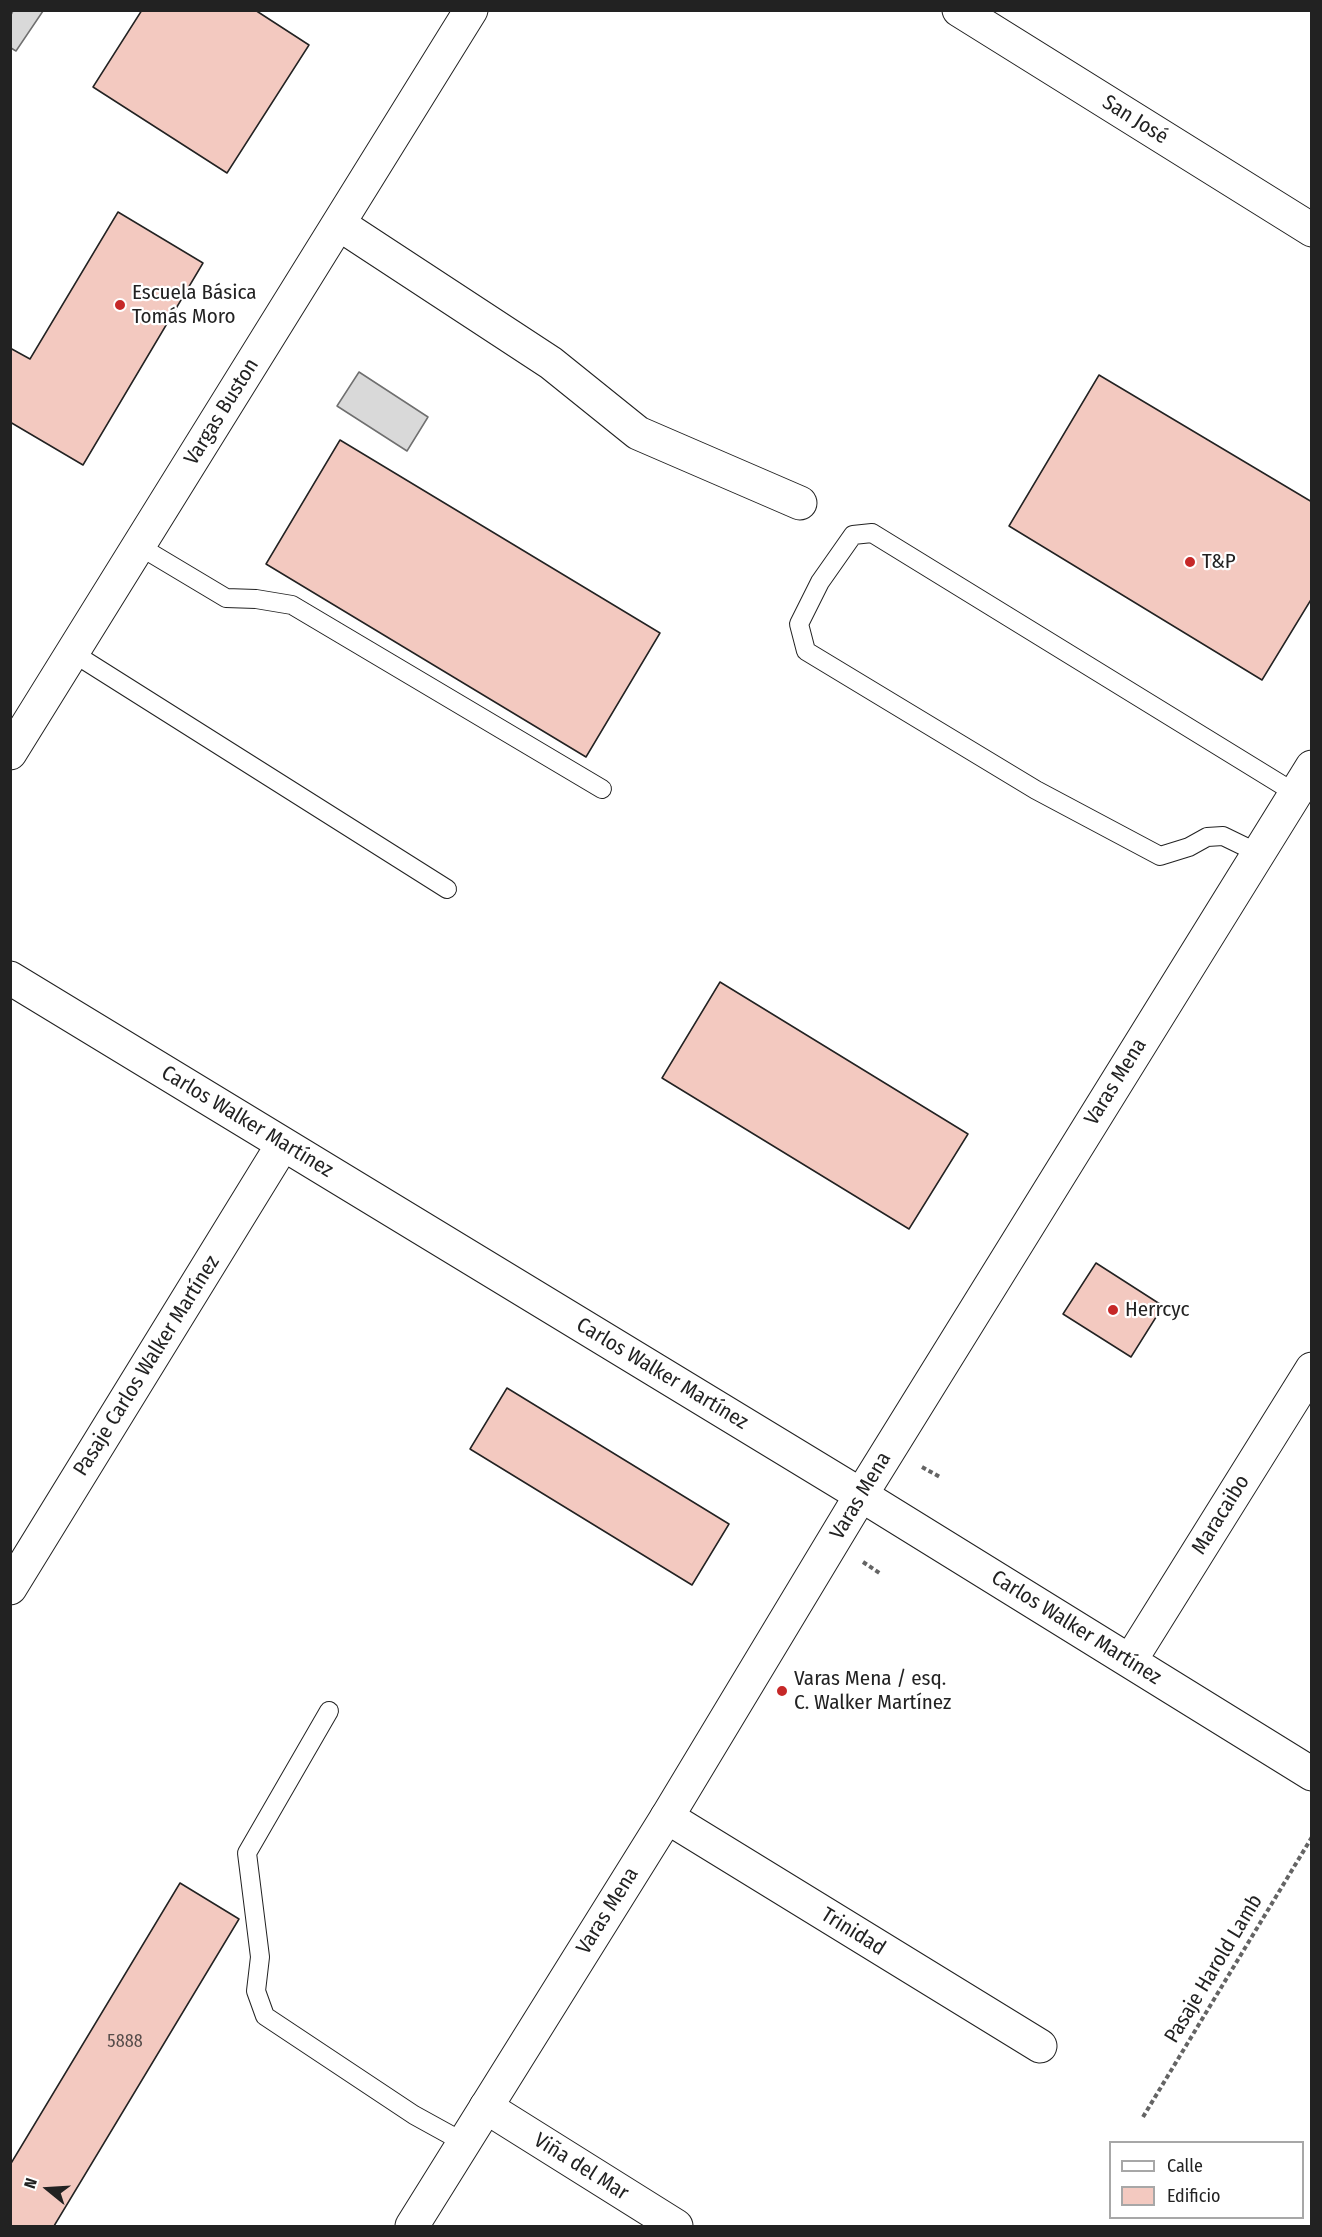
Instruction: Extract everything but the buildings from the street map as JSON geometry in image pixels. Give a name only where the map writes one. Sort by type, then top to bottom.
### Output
[{"type":"street","name":"Vargas Buston","points":[[10,753],[471,10]]},
{"type":"street","name":"San José","points":[[959,10],[1311,230]]},
{"type":"street","points":[[339,224],[551,363],[638,433],[800,503]]},
{"type":"street","name":"Varas Mena","points":[[412,2226],[667,1817],[861,1496],[1303,780]]},
{"type":"street","name":"Carlos Walker Martínez","points":[[10,978],[861,1496],[1311,1774]]},
{"type":"street","name":"Pasaje Carlos Walker Martínez","points":[[10,1588],[283,1144]]},
{"type":"street","name":"Maracaibo","points":[[1130,1661],[1311,1369]]},
{"type":"street","name":"Trinidad","points":[[667,1817],[1040,2046]]},
{"type":"street","name":"Viña del Mar","points":[[486,2108],[676,2226]]},
{"type":"lane","points":[[1258,853],[1223,836],[1207,837],[1189,847],[1160,856],[1036,790],[806,651],[799,624],[820,582],[853,535],[872,533],[1303,780]]},
{"type":"lane","points":[[139,546],[226,598],[256,599],[292,605],[602,789]]},
{"type":"lane","points":[[73,653],[447,889]]},
{"type":"lane","points":[[330,1711],[247,1853],[260,1957],[256,1991],[265,2016],[414,2115],[463,2142]]},
{"type":"path","name":"Pasaje Harold Lamb","points":[[1143,2117],[1311,1838]]},
{"type":"shaded area","points":[[13,11],[43,11],[16,51],[11,48]]},
{"type":"shaded area","points":[[359,372],[428,417],[407,451],[337,406]]},
{"type":"place","name":"Escuela Básica Tomás Moro","points":[[120,305]]},
{"type":"place","name":"T&P","points":[[1190,562]]},
{"type":"place","name":"Herrcyc","points":[[1113,1310]]},
{"type":"place","name":"Varas Mena / esq. C. Walker Martínez","points":[[782,1691]]}]
